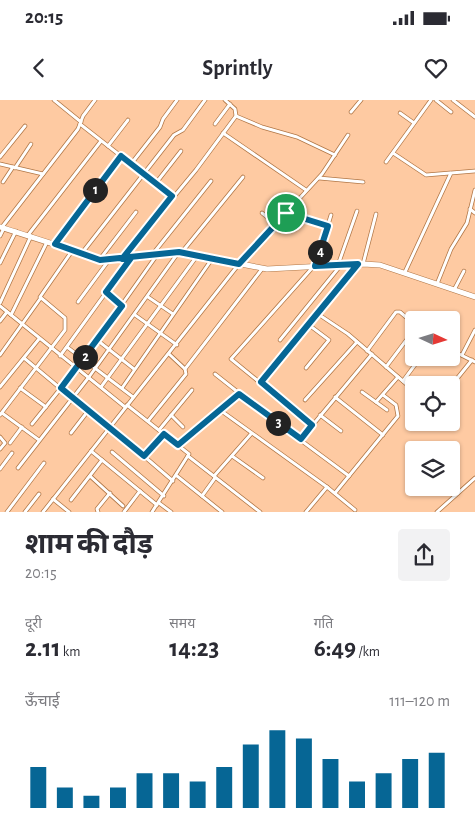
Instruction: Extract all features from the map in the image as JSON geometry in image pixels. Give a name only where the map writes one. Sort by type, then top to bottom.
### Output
[{"type":"main road","points":[[2,227],[73,249],[100,260],[180,253],[262,268],[360,264],[405,272],[475,297]]},
{"type":"street","points":[[54,100],[108,146],[172,196]]},
{"type":"street","points":[[59,104],[62,100]]},
{"type":"street","points":[[0,236],[2,227],[43,174],[95,100]]},
{"type":"street","points":[[131,164],[160,127],[177,100]]},
{"type":"street","points":[[82,253],[174,135],[183,130],[205,100]]},
{"type":"street","points":[[122,259],[172,196],[196,170],[236,116],[237,111],[230,102],[225,100]]},
{"type":"street","points":[[352,112],[361,100]]},
{"type":"street","points":[[386,162],[431,100]]},
{"type":"street","points":[[436,100],[451,112]]},
{"type":"street","points":[[453,100],[475,117]]},
{"type":"street","points":[[215,124],[230,102]]},
{"type":"street","points":[[400,113],[414,123]]},
{"type":"street","points":[[236,116],[262,127],[297,137],[335,155]]},
{"type":"street","points":[[108,146],[128,120]]},
{"type":"street","points":[[0,157],[26,126]]},
{"type":"street","points":[[223,133],[306,190]]},
{"type":"street","points":[[43,512],[126,406],[177,345],[239,264],[318,178],[348,136]]},
{"type":"street","points":[[102,141],[30,236],[0,304],[51,349],[159,430],[188,453],[188,456],[260,512]]},
{"type":"street","points":[[3,182],[31,144]]},
{"type":"street","points":[[156,183],[181,151]]},
{"type":"street","points":[[393,153],[426,175],[475,170]]},
{"type":"street","points":[[55,244],[121,156]]},
{"type":"street","points":[[0,164],[43,174]]},
{"type":"street","points":[[405,272],[451,173]]},
{"type":"street","points":[[18,468],[96,368],[180,253],[243,177]]},
{"type":"street","points":[[318,178],[363,182]]},
{"type":"street","points":[[32,424],[84,359],[122,306],[154,255],[211,181]]},
{"type":"street","points":[[437,284],[451,249],[467,223],[475,190]]},
{"type":"street","points":[[470,210],[475,213]]},
{"type":"street","points":[[280,340],[340,265],[357,211]]},
{"type":"street","points":[[100,260],[136,212]]},
{"type":"street","points":[[262,213],[276,224]]},
{"type":"street","points":[[286,213],[328,226]]},
{"type":"street","points":[[261,382],[360,264],[376,214]]},
{"type":"street","points":[[312,425],[261,382],[232,361],[231,358],[314,267],[331,215]]},
{"type":"street","points":[[0,264],[16,231]]},
{"type":"street","points":[[11,315],[48,241]]},
{"type":"street","points":[[0,355],[23,325],[40,299],[40,295],[73,249]]},
{"type":"street","points":[[102,387],[196,256]]},
{"type":"street","points":[[60,356],[131,258]]},
{"type":"street","points":[[122,388],[212,259]]},
{"type":"street","points":[[78,302],[109,260]]},
{"type":"street","points":[[147,421],[184,376],[185,369],[262,268]]},
{"type":"street","points":[[454,290],[464,271]]},
{"type":"street","points":[[106,292],[122,306]]},
{"type":"street","points":[[148,297],[173,314]]},
{"type":"street","points":[[39,440],[1,414],[65,330],[65,318],[40,299]]},
{"type":"street","points":[[0,321],[7,312]]},
{"type":"street","points":[[367,350],[396,312],[400,312],[405,316]]},
{"type":"street","points":[[318,314],[357,342],[403,381],[414,366]]},
{"type":"street","points":[[135,315],[177,345]]},
{"type":"street","points":[[306,368],[329,340],[309,325]]},
{"type":"street","points":[[460,376],[473,361],[462,355],[475,330]]},
{"type":"street","points":[[0,387],[39,339]]},
{"type":"street","points":[[97,340],[134,369]]},
{"type":"street","points":[[305,400],[357,342]]},
{"type":"street","points":[[386,367],[405,342]]},
{"type":"street","points":[[67,346],[134,397]]},
{"type":"street","points":[[169,354],[185,369]]},
{"type":"street","points":[[301,439],[372,354]]},
{"type":"street","points":[[24,358],[173,481]]},
{"type":"street","points":[[215,374],[349,476]]},
{"type":"street","points":[[376,402],[398,377]]},
{"type":"street","points":[[20,388],[46,407]]},
{"type":"street","points":[[159,430],[192,390]]},
{"type":"street","points":[[362,392],[387,410]]},
{"type":"street","points":[[178,445],[239,394]]},
{"type":"street","points":[[335,493],[399,413],[396,405],[383,396]]},
{"type":"street","points":[[336,397],[383,435]]},
{"type":"street","points":[[220,410],[327,487],[355,510]]},
{"type":"street","points":[[71,433],[88,411]]},
{"type":"street","points":[[320,415],[341,431]]},
{"type":"street","points":[[171,416],[182,427]]},
{"type":"street","points":[[10,443],[22,427]]},
{"type":"street","points":[[144,456],[164,434]]},
{"type":"street","points":[[202,496],[214,477],[251,434]]},
{"type":"street","points":[[0,437],[5,443],[0,449]]},
{"type":"street","points":[[91,451],[140,491],[171,512]]},
{"type":"street","points":[[112,452],[164,496]]},
{"type":"street","points":[[0,469],[12,454]]},
{"type":"street","points":[[152,512],[177,476],[188,456]]},
{"type":"street","points":[[232,456],[263,478]]},
{"type":"street","points":[[71,500],[102,460]]},
{"type":"street","points":[[7,512],[44,463]]},
{"type":"street","points":[[90,476],[123,506]]},
{"type":"street","points":[[177,476],[222,512]]},
{"type":"street","points":[[437,512],[475,478]]},
{"type":"street","points":[[306,512],[327,487]]},
{"type":"street","points":[[124,512],[140,491]]},
{"type":"street","points":[[98,512],[97,509],[110,493]]},
{"type":"street","points":[[25,512],[39,494]]},
{"type":"street","points":[[53,499],[68,512]]},
{"type":"street","points":[[212,512],[216,507]]},
{"type":"route","points":[[286,213],[239,264],[179,252],[122,259],[100,260],[55,244],[121,156],[172,196],[122,259],[131,258],[106,292],[122,306],[61,388],[144,456],[164,434],[178,445],[239,394],[301,439],[312,425],[261,382],[358,264],[315,266],[328,226],[286,213]]}]
